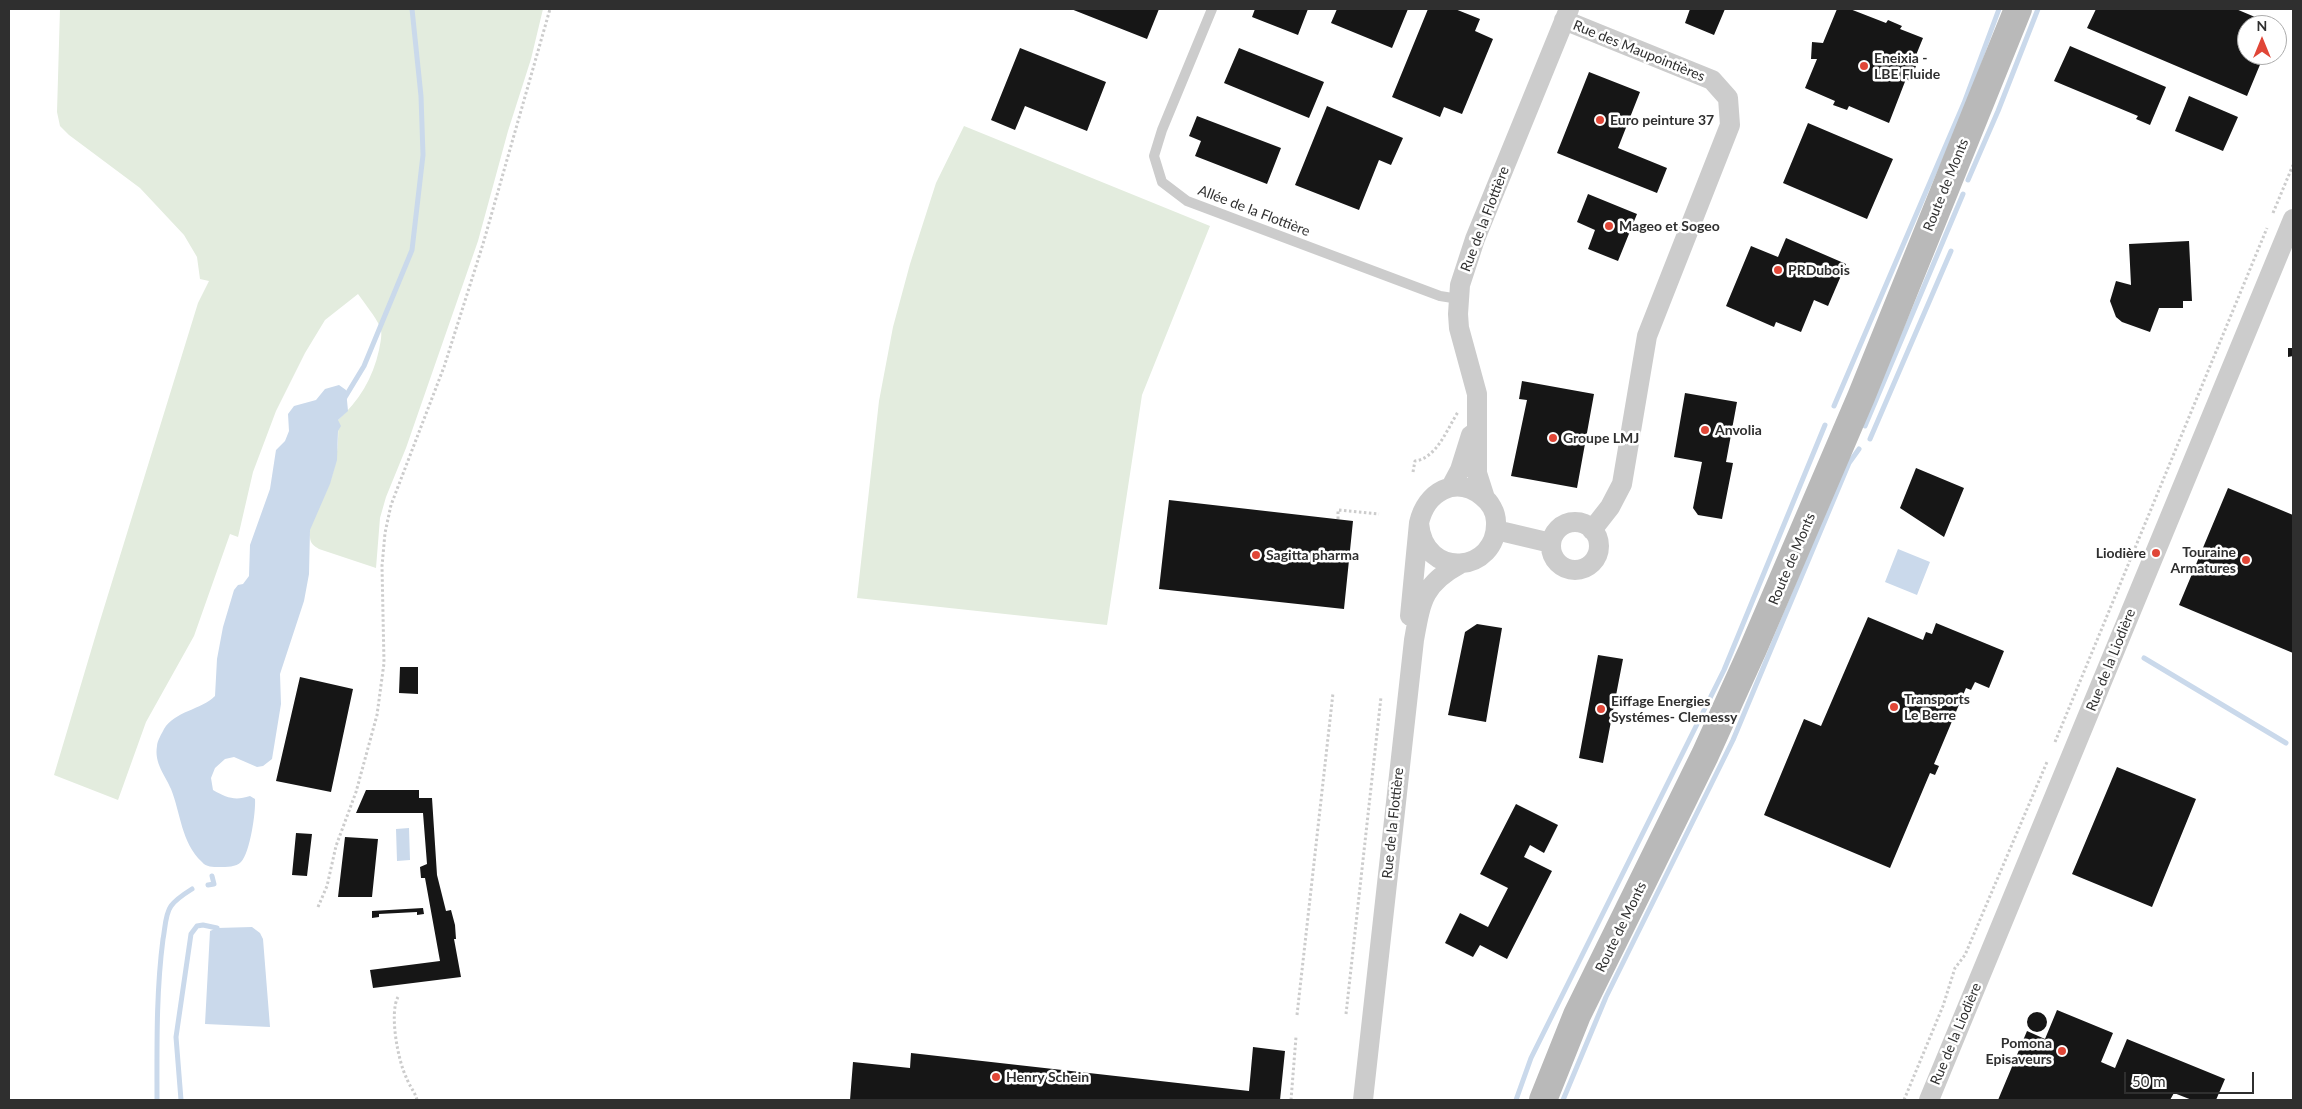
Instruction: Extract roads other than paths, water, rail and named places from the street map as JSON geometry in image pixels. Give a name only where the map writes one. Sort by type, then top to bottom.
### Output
[{"type":"main road","name":"Route de Monts","points":[[1543,1100],[1577,1015],[1705,755],[1753,649],[1861,397],[2018,9]]},
{"type":"street","name":"Rue de la Flottière","points":[[1485,498],[1477,473],[1477,394],[1459,328],[1458,299],[1466,264],[1564,13]]},
{"type":"street","name":"Rue des Maupointières","points":[[1564,13],[1712,80],[1728,98],[1730,125],[1646,336],[1622,484],[1610,507],[1592,530]]},
{"type":"street","name":"Rue de la Liodière","points":[[1929,1100],[2293,219]]},
{"type":"street","points":[[1451,487],[1460,470],[1472,430],[1477,394]]},
{"type":"street","points":[[1414,640],[1410,614],[1419,523],[1422,510],[1429,500],[1439,491],[1451,487],[1464,487],[1476,491],[1492,507],[1496,518],[1496,530],[1492,543],[1484,553],[1473,561],[1460,564],[1447,562],[1435,557],[1423,541],[1419,523]]},
{"type":"street","points":[[1571,523],[1579,523],[1592,530],[1597,537],[1598,552],[1595,560],[1582,569],[1570,570],[1559,565],[1554,558],[1551,543],[1558,529],[1571,523]]},
{"type":"street","points":[[1496,530],[1551,543]]},
{"type":"street","name":"Rue de la Flottière","points":[[1363,1100],[1414,640],[1420,611],[1428,590],[1442,575],[1460,564]]},
{"type":"lane","name":"Allée de la Flottière","points":[[1212,9],[1162,130],[1154,156],[1162,182],[1187,201],[1440,296],[1458,299]]},
{"type":"water","points":[[339,385],[346,390],[348,411],[338,420],[341,426],[338,431],[337,460],[330,484],[310,530],[309,574],[304,601],[280,674],[281,704],[272,759],[263,766],[257,767],[234,757],[225,759],[215,768],[211,778],[213,790],[223,795],[231,798],[250,796],[255,799],[250,842],[244,857],[237,865],[210,866],[204,864],[195,854],[186,837],[171,789],[157,758],[157,744],[164,729],[175,718],[203,705],[215,696],[217,659],[223,627],[234,590],[238,585],[243,584],[249,576],[250,545],[270,489],[276,450],[285,441],[289,431],[288,414],[294,406],[316,400],[325,389]]},
{"type":"water","points":[[1898,549],[1930,562],[1917,595],[1885,582]]},
{"type":"water","points":[[409,828],[410,860],[397,861],[396,829]]},
{"type":"water","points":[[252,927],[260,933],[263,939],[270,1027],[205,1024],[210,931],[217,928]]},
{"type":"waterway","points":[[344,399],[364,366],[412,250],[423,155],[421,96],[412,9]]},
{"type":"waterway","points":[[1834,406],[1964,103],[1999,9]]},
{"type":"waterway","points":[[1968,180],[1998,111],[2038,9]]},
{"type":"waterway","points":[[1865,426],[1963,194]]},
{"type":"waterway","points":[[1870,439],[1951,251]]},
{"type":"waterway","points":[[1516,1100],[1531,1058],[1724,670],[1825,425]]},
{"type":"waterway","points":[[1563,1100],[1606,997],[1733,740],[1849,463],[1859,449]]},
{"type":"waterway","points":[[2144,658],[2286,743]]},
{"type":"waterway","points":[[208,885],[214,884],[212,876]]},
{"type":"waterway","points":[[157,1100],[158,1000],[166,922],[169,909],[173,903],[192,889]]},
{"type":"waterway","points":[[181,1100],[176,1037],[191,934],[197,926],[203,925],[217,928]]},
{"type":"place","name":"Eneixia - LBE Fluide","points":[[1864,66]]},
{"type":"place","name":"Euro peinture 37","points":[[1600,120]]},
{"type":"place","name":"Mageo et Sogeo","points":[[1609,226]]},
{"type":"place","name":"PRDubois","points":[[1778,270]]},
{"type":"place","name":"Anvolia","points":[[1705,430]]},
{"type":"place","name":"Groupe LMJ","points":[[1553,438]]},
{"type":"place","name":"Liodière","points":[[2156,553]]},
{"type":"place","name":"Sagitta pharma","points":[[1256,555]]},
{"type":"place","name":"Touraine Armatures","points":[[2246,560]]},
{"type":"place","name":"Transports Le Berre","points":[[1894,707]]},
{"type":"place","name":"Eiffage Energies Systémes- Clemessy","points":[[1601,709]]},
{"type":"place","name":"Pomona Episaveurs","points":[[2062,1051]]},
{"type":"place","name":"Henry Schein","points":[[996,1077]]}]
